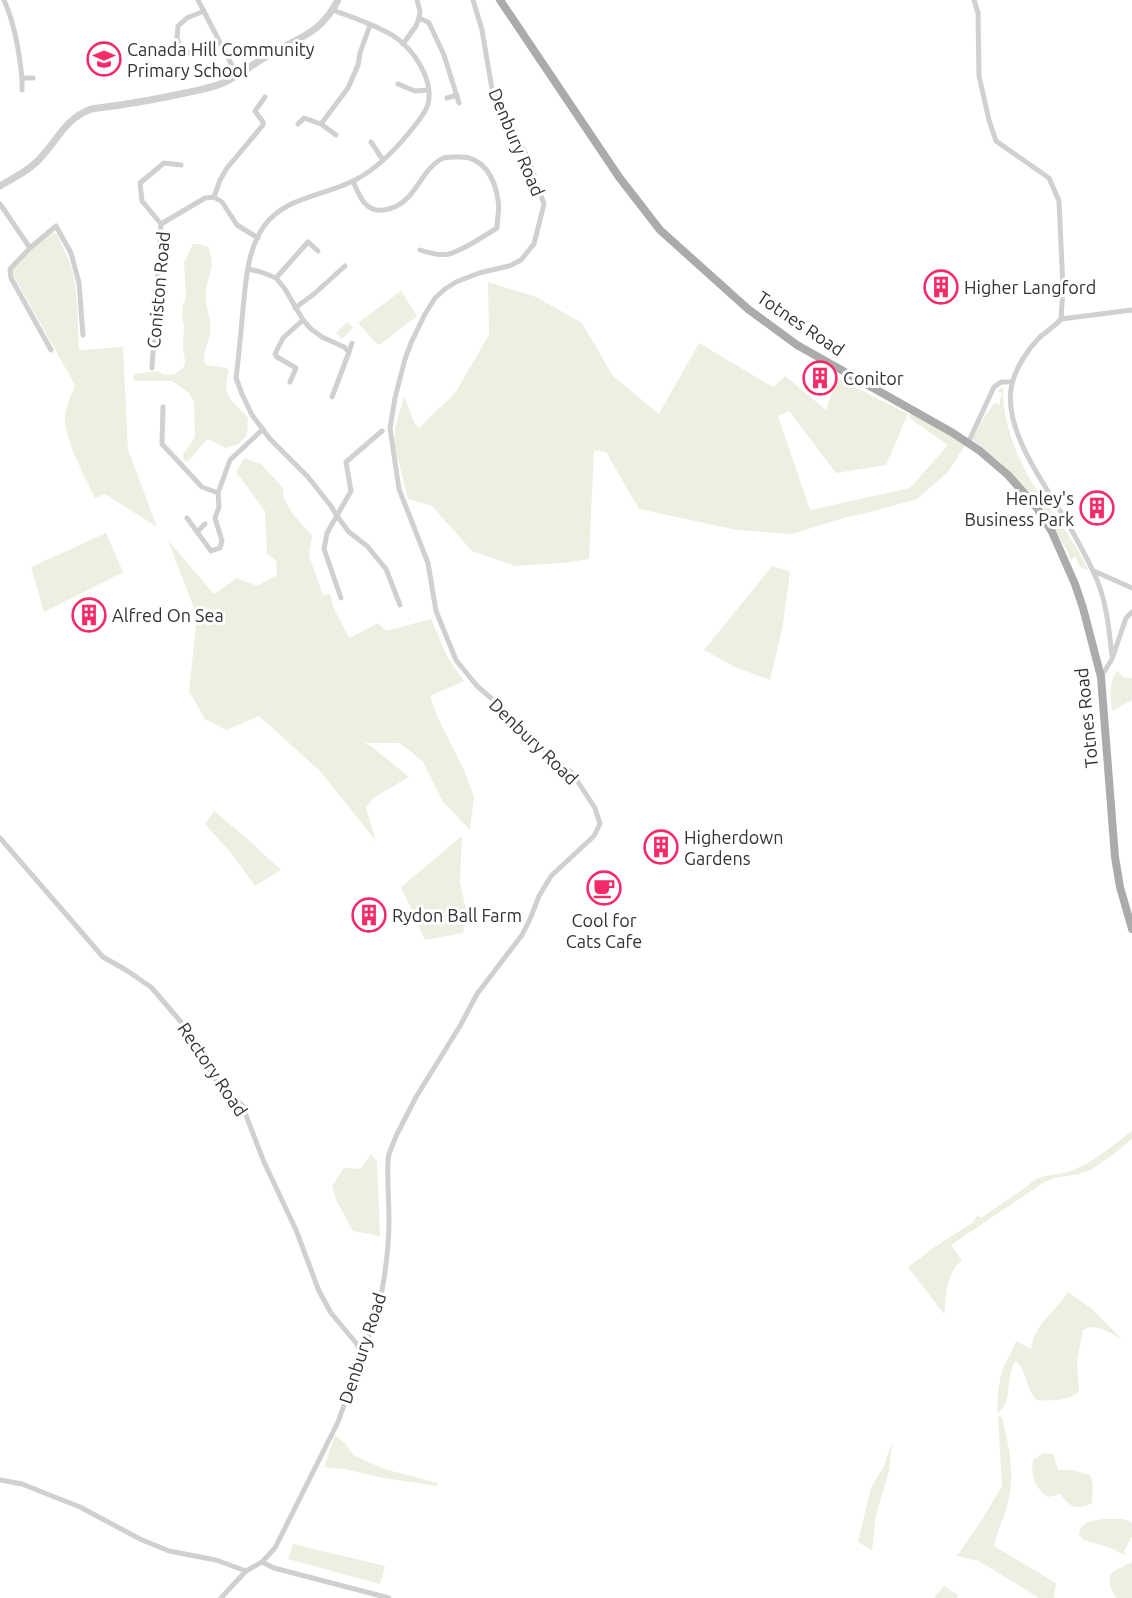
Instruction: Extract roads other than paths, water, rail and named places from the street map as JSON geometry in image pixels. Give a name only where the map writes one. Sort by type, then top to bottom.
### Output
[{"type":"main road","name":"Totnes Road","points":[[501,0],[619,177],[660,230],[747,309],[797,345],[969,443],[998,465],[1036,508],[1052,532],[1075,584],[1101,677],[1115,857],[1120,887],[1132,929]]},
{"type":"street","points":[[4,0],[18,42],[22,90]]},
{"type":"street","points":[[198,0],[237,75]]},
{"type":"street","points":[[0,186],[39,159],[60,132],[84,112],[212,87],[319,27],[338,0]]},
{"type":"street","points":[[403,44],[419,18],[417,0]]},
{"type":"street","name":"Denbury Road","points":[[262,1562],[275,1548],[338,1422],[360,1360],[359,1348],[369,1338],[373,1327],[382,1291],[389,1222],[387,1160],[396,1136],[416,1097],[477,994],[522,935],[539,896],[551,876],[594,836],[600,824],[595,808],[572,773],[545,751],[505,710],[477,686],[456,660],[436,610],[428,563],[399,489],[396,470],[390,428],[395,398],[411,343],[425,314],[435,298],[456,282],[479,273],[509,266],[521,260],[534,244],[544,204],[528,158],[492,89],[482,30],[473,0]]},
{"type":"street","points":[[974,0],[978,13],[979,76],[996,141],[1049,178],[1059,201],[1063,288],[1061,319]]},
{"type":"street","points":[[333,10],[384,30],[403,44],[421,65],[428,90],[428,103],[421,118],[383,160],[353,181],[287,206],[264,226],[252,251],[248,269],[236,378],[252,416],[270,439],[308,477],[349,532],[367,546],[386,569],[400,605]]},
{"type":"street","points":[[190,52],[183,55],[177,38],[178,26],[187,18],[204,11]]},
{"type":"street","points":[[419,18],[430,25],[444,55],[459,103]]},
{"type":"street","points":[[321,124],[348,88],[358,65],[370,25]]},
{"type":"street","points":[[22,78],[33,78]]},
{"type":"street","points":[[398,84],[415,91],[428,90]]},
{"type":"street","points":[[447,98],[457,95]]},
{"type":"street","points":[[258,238],[237,225],[222,202],[214,197],[227,168],[263,125],[255,111],[265,97]]},
{"type":"street","points":[[298,124],[304,118],[321,124],[336,135]]},
{"type":"street","points":[[371,142],[383,160]]},
{"type":"street","points":[[353,181],[366,206],[379,211],[405,202],[433,165],[443,157],[464,157],[486,167],[499,201],[497,228],[477,241],[449,254],[431,254],[420,250]]},
{"type":"street","points":[[161,224],[142,201],[140,183],[164,163],[181,165]]},
{"type":"street","name":"Coniston Road","points":[[152,368],[161,224],[205,198],[214,197]]},
{"type":"street","points":[[0,204],[30,248]]},
{"type":"street","points":[[51,350],[11,278],[10,269],[56,226],[71,253],[79,283],[83,335]]},
{"type":"street","points":[[276,278],[308,242],[318,251]]},
{"type":"street","points":[[295,308],[345,266]]},
{"type":"street","points":[[248,269],[276,278],[303,320],[322,337],[344,347],[349,352]]},
{"type":"street","points":[[1112,656],[1107,610],[1094,571],[1026,454],[1011,409],[1010,391],[1022,360],[1040,337],[1061,319],[1132,310]]},
{"type":"street","points":[[290,382],[296,368],[275,354],[283,338],[303,320]]},
{"type":"street","points":[[332,397],[352,343]]},
{"type":"street","points":[[969,443],[994,387],[1001,382],[1012,382]]},
{"type":"street","points":[[163,407],[162,444],[202,487],[219,494]]},
{"type":"street","points":[[187,518],[212,552],[220,548],[222,540],[215,518],[219,507],[219,494],[231,460],[263,429]]},
{"type":"street","points":[[341,598],[324,549],[327,534],[351,491],[346,462],[382,431]]},
{"type":"street","points":[[196,532],[205,524]]},
{"type":"street","points":[[1094,571],[1132,588]]},
{"type":"street","points":[[1101,677],[1112,659],[1126,618],[1132,612]]},
{"type":"street","name":"Rectory Road","points":[[0,838],[103,957],[126,969],[151,987],[182,1023],[215,1079],[238,1100],[308,1258],[319,1291],[330,1312],[359,1348]]},
{"type":"street","points":[[0,1480],[22,1484],[80,1506],[140,1539],[169,1551],[216,1560],[246,1571]]},
{"type":"street","points":[[221,1598],[246,1571],[262,1562],[274,1568],[388,1598]]},
{"type":"place","name":"Canada Hill Community Primary School","points":[[104,59]]},
{"type":"place","name":"Higher Langford","points":[[941,287]]},
{"type":"place","name":"Conitor","points":[[820,378]]},
{"type":"place","name":"Henley's Business Park","points":[[1097,508]]},
{"type":"place","name":"Alfred On Sea","points":[[89,615]]},
{"type":"place","name":"Higherdown Gardens","points":[[661,847]]},
{"type":"place","name":"Cool for Cats Cafe","points":[[604,888]]},
{"type":"place","name":"Rydon Ball Farm","points":[[369,915]]}]
